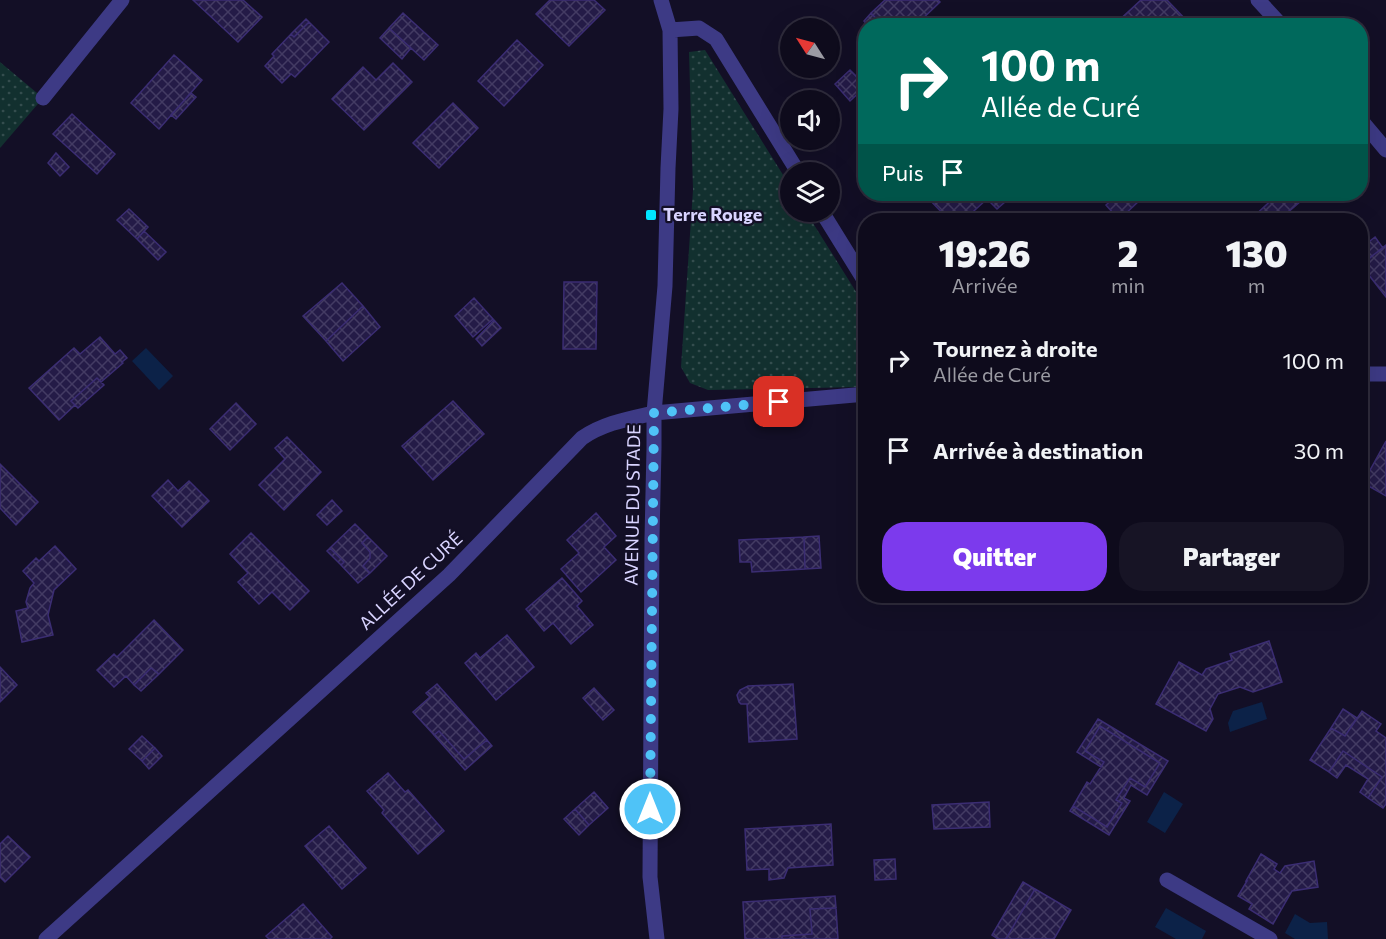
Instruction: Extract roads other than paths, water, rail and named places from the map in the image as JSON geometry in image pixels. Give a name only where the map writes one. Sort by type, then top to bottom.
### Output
[{"type":"street","points":[[43,98],[122,0]]},
{"type":"street","name":"AVENUE DU STADE","points":[[657,939],[650,877],[654,413],[665,286],[671,109],[670,30],[661,0]]},
{"type":"street","points":[[1258,0],[1275,18]]},
{"type":"street","points":[[670,30],[699,28],[716,39],[792,162]]},
{"type":"street","points":[[1368,129],[1386,150]]},
{"type":"street","points":[[828,222],[858,269]]},
{"type":"street","points":[[1368,374],[1386,374]]},
{"type":"street","name":"ALLÉE DE CURÉ","points":[[46,939],[449,575],[582,438],[595,429],[654,413],[858,395]]},
{"type":"street","points":[[1167,880],[1270,939]]},
{"type":"water","points":[[146,348],[173,376],[159,390],[132,361]]},
{"type":"water","points":[[1262,702],[1267,719],[1230,732],[1228,723],[1233,711]]},
{"type":"water","points":[[1164,792],[1183,804],[1165,833],[1147,822]]},
{"type":"water","points":[[1166,908],[1206,931],[1202,939],[1176,939],[1155,927]]},
{"type":"water","points":[[1295,914],[1310,923],[1327,922],[1328,939],[1295,939],[1285,933]]},
{"type":"place","name":"Terre Rouge","points":[[651,215]]}]
